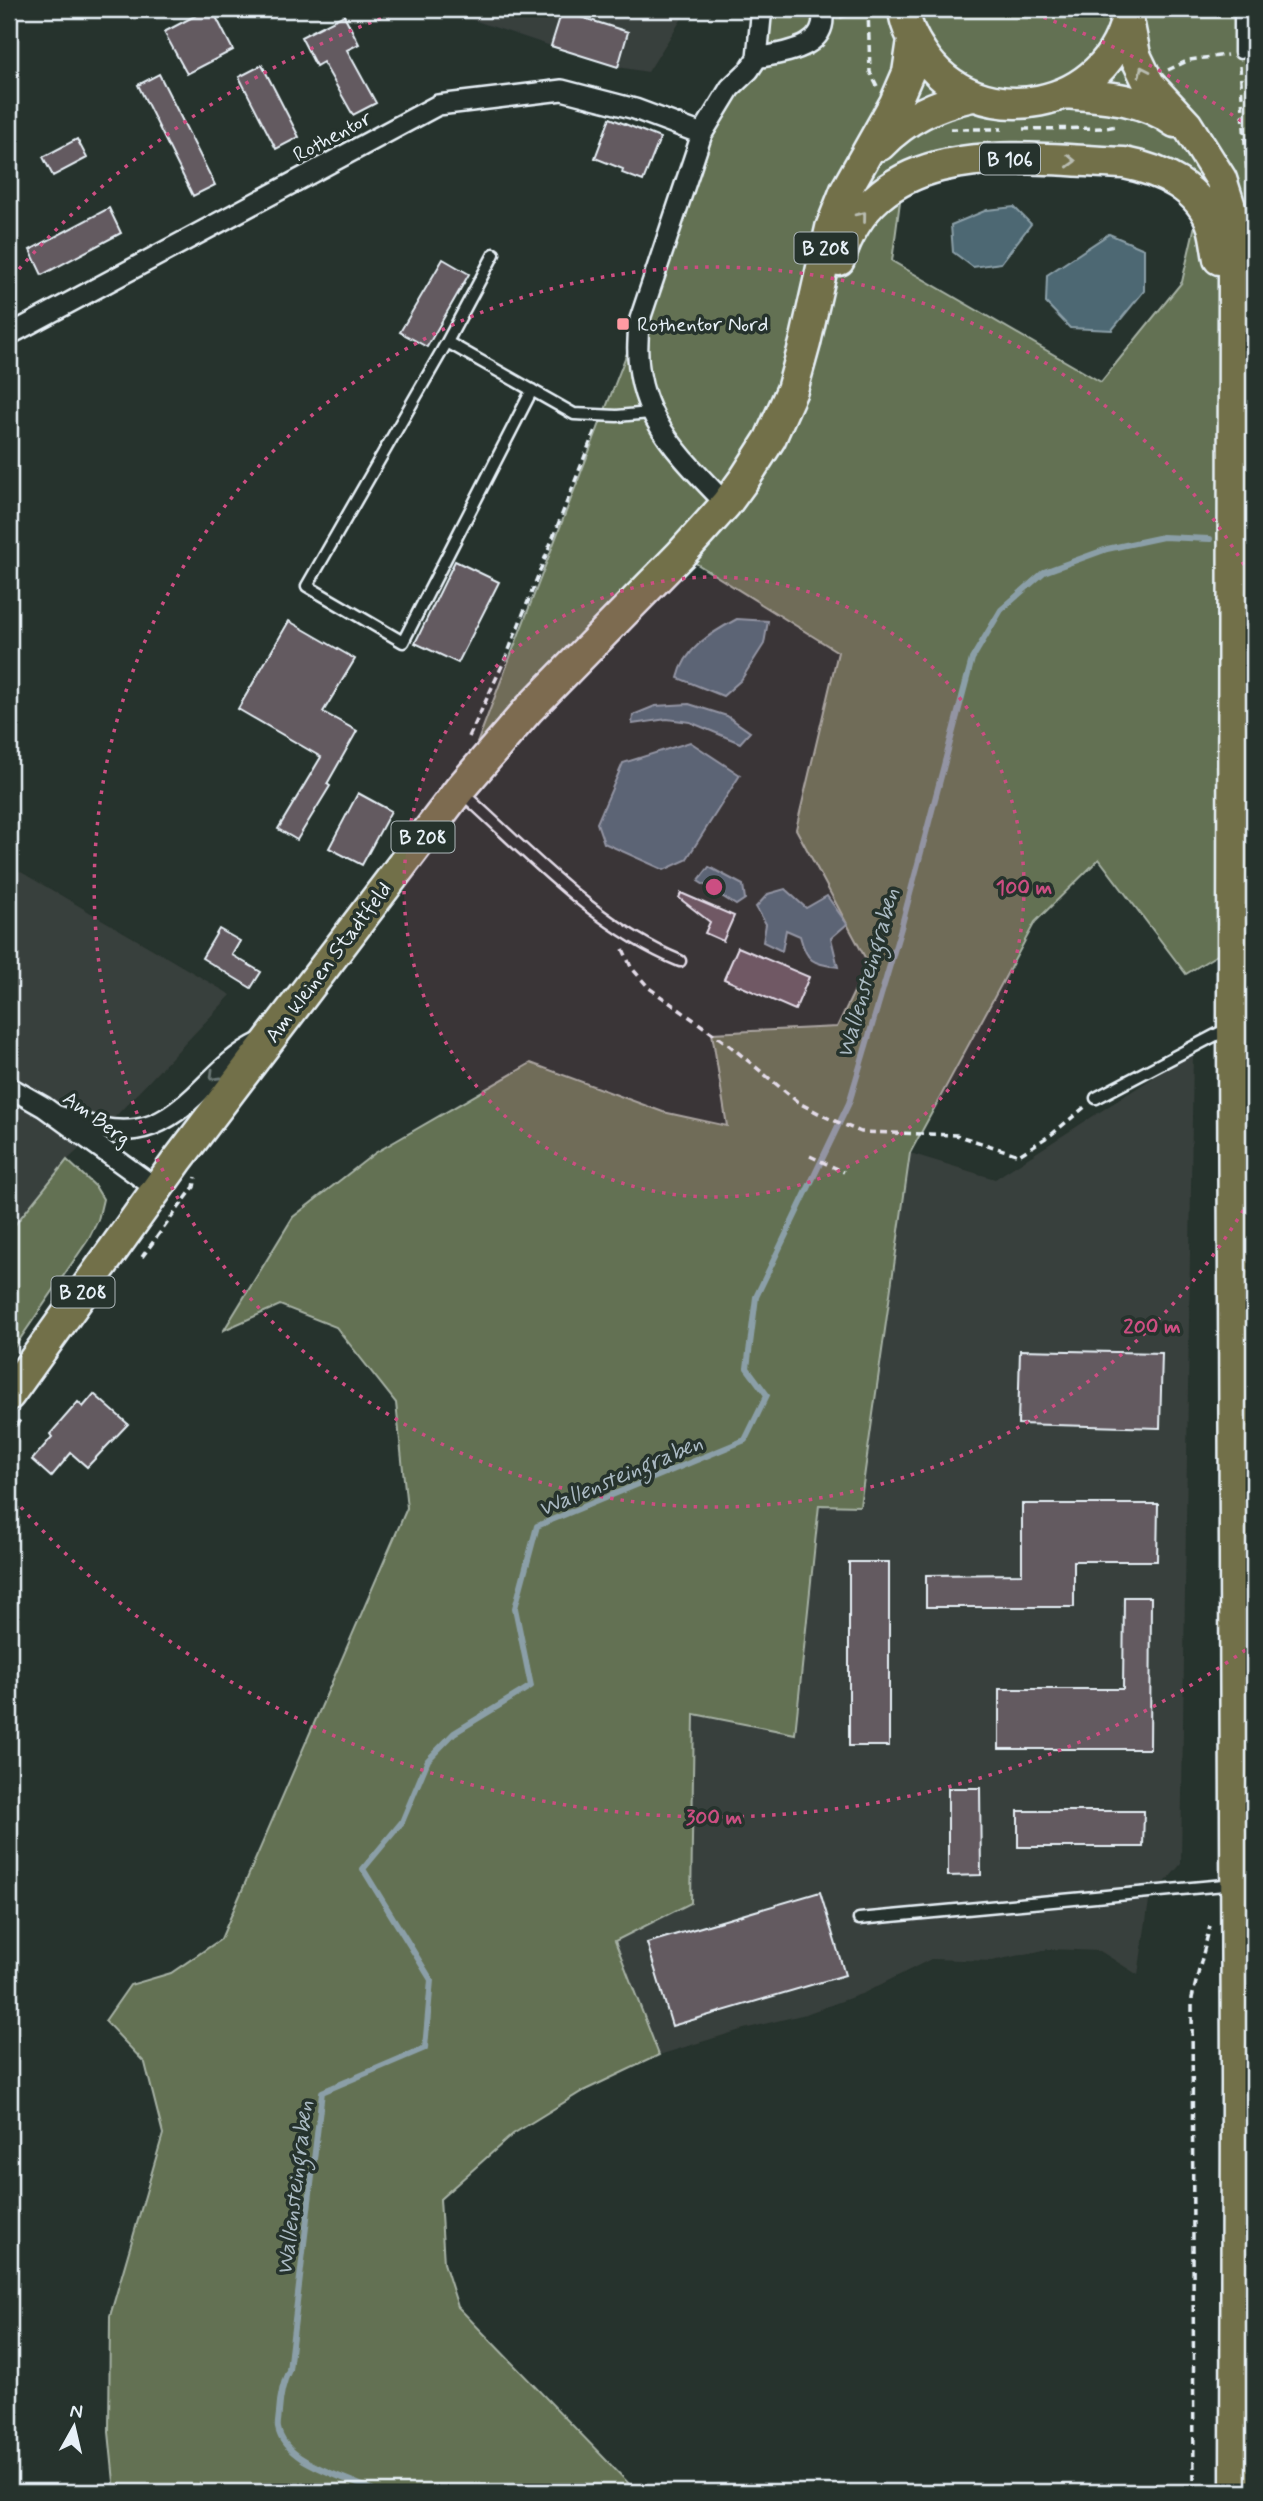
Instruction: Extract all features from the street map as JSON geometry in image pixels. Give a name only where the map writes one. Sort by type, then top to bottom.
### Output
[{"type":"main road","name":"B 106","points":[[904,9],[913,40],[928,63],[948,82],[972,96],[1019,104],[1043,101],[1065,93],[1087,79],[1105,61],[1119,39],[1128,12]]},
{"type":"main road","name":"B 106","points":[[1128,12],[1135,55],[1149,83],[1187,125],[1200,144],[1221,179],[1230,207],[1234,301],[1233,951],[1243,1021],[1235,1896],[1246,2082],[1236,2492]]},
{"type":"main road","name":"B 208","points":[[805,342],[831,228],[846,190],[865,160],[904,83],[913,40]]},
{"type":"main road","name":"B 106","points":[[1065,93],[1135,102],[1172,119],[1200,144]]},
{"type":"main road","name":"B 208","points":[[865,160],[888,136],[914,117],[942,103],[972,96]]},
{"type":"main road","name":"B 106","points":[[805,342],[816,334],[825,315],[842,247],[862,214],[903,179],[939,165],[974,159],[1124,163],[1167,176],[1188,190],[1208,215],[1213,226],[1222,276],[1234,301]]},
{"type":"main road","name":"Am kleinen Stadtfeld","points":[[9,1395],[157,1189],[459,790],[528,710],[681,554],[726,504],[770,439],[792,390],[805,342]]},
{"type":"street","points":[[726,504],[684,459],[650,413],[639,379],[637,354],[640,319],[702,134],[730,88],[757,58],[761,17],[765,9]]},
{"type":"street","points":[[757,58],[790,52],[811,42],[821,33],[823,15]]},
{"type":"street","name":"Rothentor","points":[[9,335],[438,106],[562,90],[635,109],[702,134]]},
{"type":"street","points":[[55,1115],[104,1130],[119,1132],[146,1129],[186,1105],[228,1062],[250,1047],[270,1038]]},
{"type":"street","name":"Am Berg","points":[[9,1087],[55,1115],[157,1189]]},
{"type":"lane","points":[[1240,9],[1240,53]]},
{"type":"lane","points":[[494,254],[447,342],[307,586],[402,642],[532,390]]},
{"type":"lane","points":[[447,342],[574,414],[617,416],[650,413]]},
{"type":"lane","points":[[459,790],[566,887],[617,927],[680,961]]},
{"type":"lane","points":[[1096,1098],[1243,1021]]},
{"type":"lane","points":[[859,1919],[1235,1896]]},
{"type":"path","points":[[823,15],[868,10]]},
{"type":"path","points":[[1240,53],[1247,186]]},
{"type":"path","points":[[617,927],[631,967],[649,988],[729,1045],[799,1103],[861,1132],[956,1135],[1019,1155],[1052,1135],[1096,1098]]},
{"type":"path","points":[[810,1156],[844,1172]]},
{"type":"path","points":[[1194,2492],[1192,1998],[1203,1945],[1215,1912],[1235,1896]]},
{"type":"shaded area","points":[[440,9],[688,9],[648,72],[618,67],[628,32],[562,12],[551,46]]},
{"type":"shaded area","points":[[9,865],[231,995],[114,1118],[67,1160],[9,1232]]},
{"type":"shaded area","points":[[1193,1052],[1181,1864],[1149,1901],[1138,1975],[1100,1951],[1049,1949],[992,1961],[931,1959],[864,1993],[806,2014],[744,2029],[659,2055],[615,1941],[691,1903],[694,1714],[795,1734],[819,1504],[860,1506],[910,1153],[995,1179]]},
{"type":"green space","points":[[772,9],[1254,9],[1254,932],[1186,974],[1099,859],[1035,922],[910,1153],[860,1506],[819,1505],[795,1734],[694,1714],[691,1903],[615,1941],[659,2055],[581,2092],[513,2134],[440,2199],[444,2263],[458,2307],[637,2492],[115,2492],[109,2432],[110,2316],[163,2134],[145,2063],[105,2021],[130,1985],[171,1973],[221,1939],[407,1508],[396,1403],[336,1327],[280,1305],[224,1330],[293,1217],[375,1153],[531,1063],[663,1112],[727,1126],[712,1033],[837,1027],[868,963],[796,829],[838,652],[681,554],[459,790],[640,319],[702,134]],"holes":[[[1124,163],[1200,203],[1182,282],[1101,382],[892,261],[903,179]]]},
{"type":"green space","points":[[67,1160],[95,1186],[103,1199],[98,1220],[88,1240],[9,1355],[9,1232]]},
{"type":"water","points":[[1014,207],[1031,224],[1001,263],[973,267],[953,252],[951,225],[987,210]]},
{"type":"water","points":[[1109,234],[1144,249],[1144,291],[1112,330],[1070,328],[1046,303],[1047,275]]},
{"type":"water","points":[[737,619],[768,621],[764,644],[741,680],[723,696],[678,678],[681,667],[700,642]]},
{"type":"water","points":[[689,704],[727,716],[750,732],[740,743],[690,722],[667,719],[632,724],[633,715],[655,706]]},
{"type":"water","points":[[690,742],[740,775],[686,860],[664,870],[604,843],[597,823],[623,763]]},
{"type":"water","points":[[709,867],[743,885],[745,899],[736,905],[698,881]]},
{"type":"water","points":[[785,889],[806,908],[827,896],[847,924],[831,938],[838,967],[812,960],[805,952],[800,936],[786,930],[782,951],[763,942],[766,924],[756,907],[768,894]]},
{"type":"building","points":[[212,9],[233,50],[187,74],[164,32]]},
{"type":"building","points":[[562,11],[628,32],[618,67],[551,46]]},
{"type":"building","points":[[344,15],[359,44],[347,50],[376,103],[353,115],[323,62],[316,66],[301,37]]},
{"type":"building","points":[[262,65],[299,137],[276,149],[239,77]]},
{"type":"building","points":[[159,74],[215,185],[193,196],[138,85]]},
{"type":"building","points":[[610,118],[660,138],[643,181],[622,173],[623,169],[595,158]]},
{"type":"building","points":[[77,139],[87,158],[53,176],[43,157]]},
{"type":"building","points":[[109,208],[121,233],[42,275],[30,250]]},
{"type":"building","points":[[443,259],[469,274],[427,347],[400,332]]},
{"type":"building","points":[[455,561],[499,582],[458,663],[415,643]]},
{"type":"building","points":[[289,621],[355,659],[323,712],[357,731],[327,784],[330,786],[297,840],[278,829],[321,757],[238,709]]},
{"type":"building","points":[[358,793],[391,811],[362,865],[329,848]]},
{"type":"building","points":[[681,893],[734,916],[723,941],[705,933],[710,922],[679,898]]},
{"type":"building","points":[[219,929],[240,941],[232,955],[261,972],[251,988],[202,958]]},
{"type":"building","points":[[738,947],[809,977],[795,1010],[724,979]]},
{"type":"building","points":[[1020,1350],[1162,1353],[1160,1428],[1018,1424]]},
{"type":"building","points":[[94,1394],[128,1424],[87,1467],[71,1453],[51,1477],[32,1460],[78,1402],[83,1407]]},
{"type":"building","points":[[1022,1504],[1158,1504],[1157,1561],[1074,1561],[1074,1607],[926,1607],[926,1575],[1022,1574]]},
{"type":"building","points":[[849,1562],[889,1562],[889,1746],[849,1746]]},
{"type":"building","points":[[1124,1597],[1151,1597],[1150,1749],[999,1749],[999,1689],[1123,1689]]},
{"type":"building","points":[[948,1788],[980,1788],[981,1875],[948,1876]]},
{"type":"building","points":[[1018,1811],[1144,1811],[1143,1847],[1018,1847]]},
{"type":"building","points":[[820,1892],[845,1975],[672,2026],[647,1943]]},
{"type":"waterway","name":"Wallensteingraben","points":[[375,2492],[304,2460],[283,2441],[278,2426],[282,2390],[289,2370],[322,2092],[425,2048],[431,1980],[363,1869],[402,1822],[428,1760],[454,1733],[531,1686],[515,1608],[537,1526],[745,1440],[767,1395],[747,1368],[756,1297],[849,1103],[901,928],[972,659],[1001,610],[1044,572],[1107,549],[1163,537],[1210,539]]},
{"type":"place","name":"Rothentor Nord","points":[[623,324]]}]
